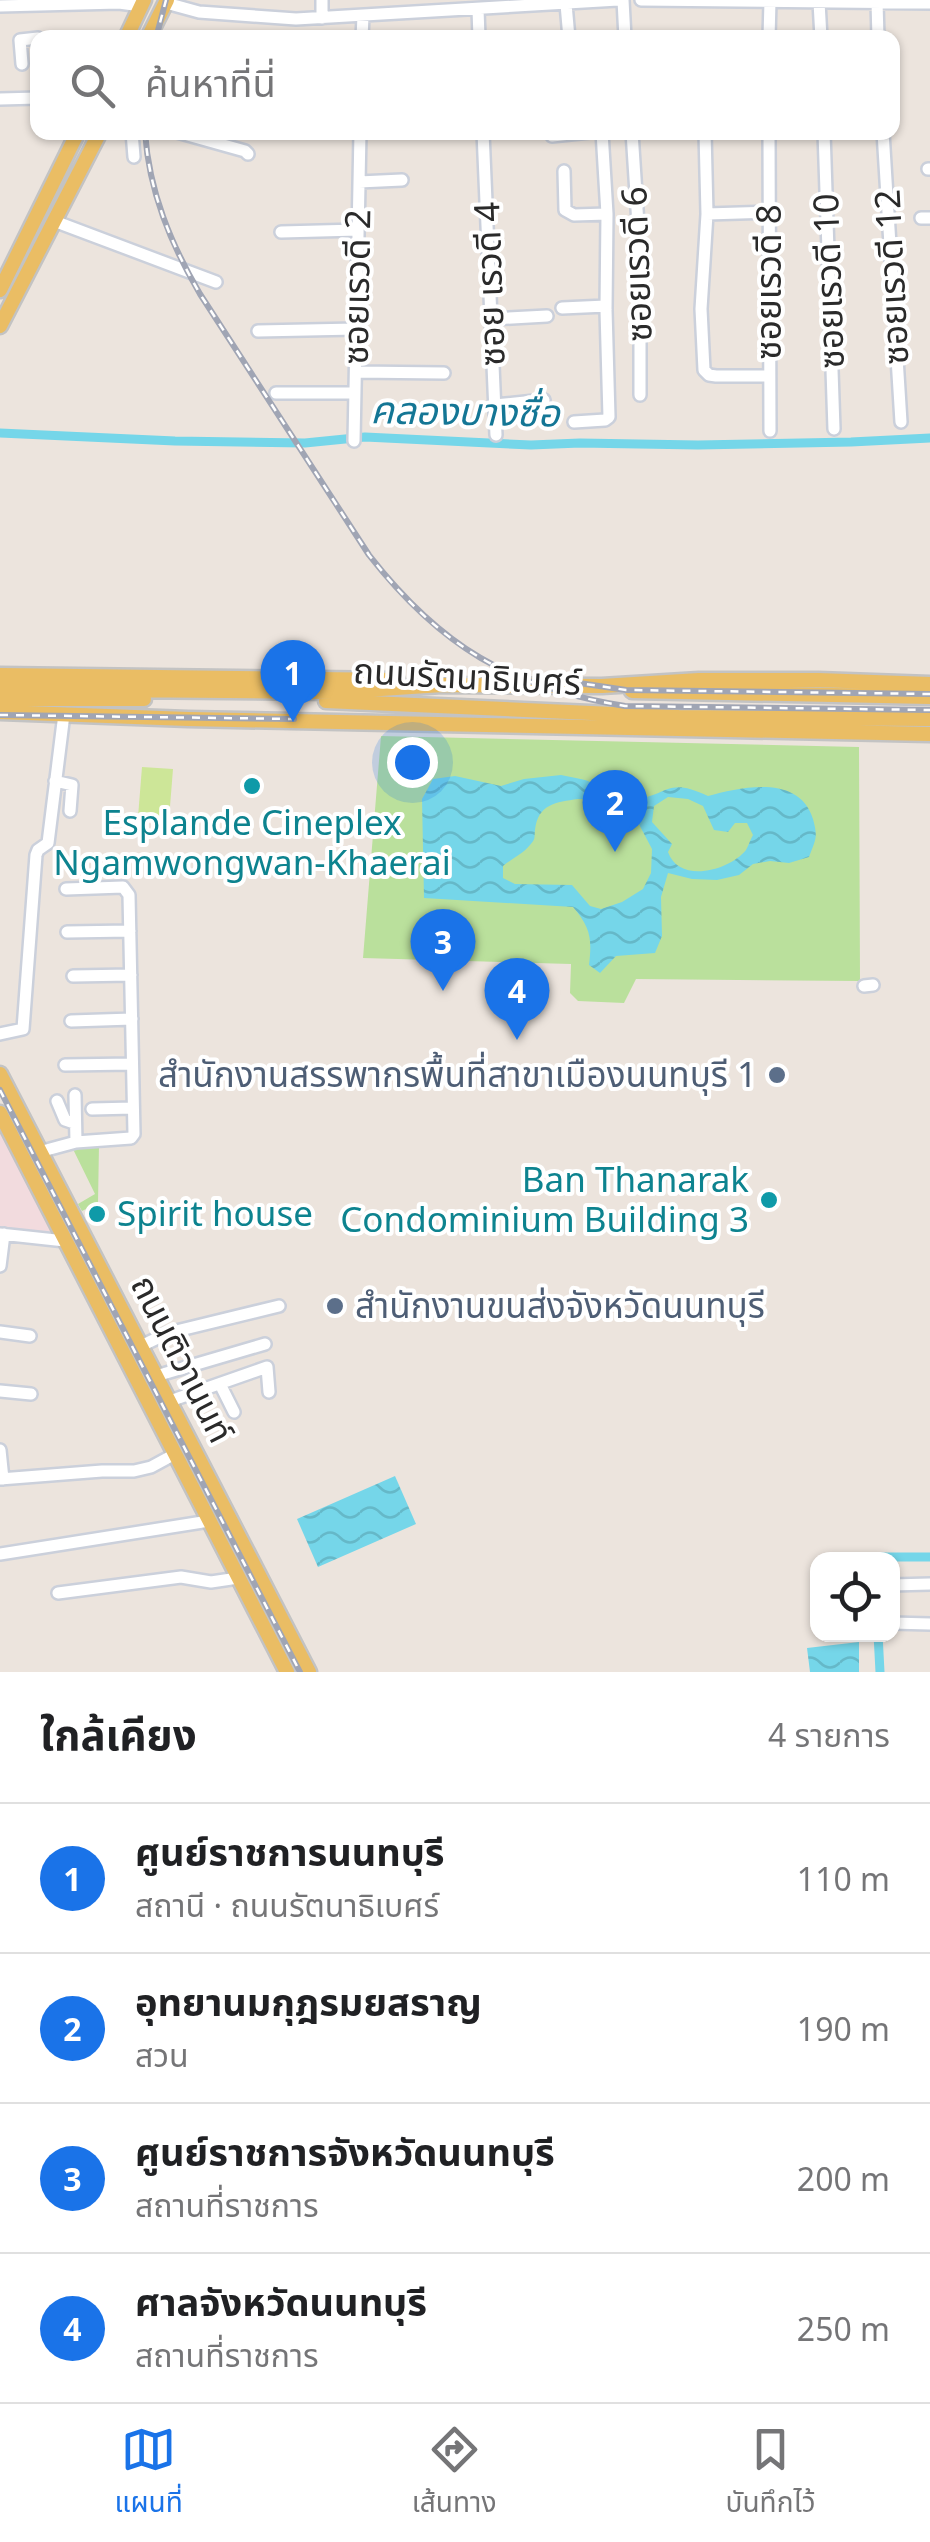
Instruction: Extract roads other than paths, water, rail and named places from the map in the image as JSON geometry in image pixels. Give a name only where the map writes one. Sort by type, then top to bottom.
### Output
[{"type":"main road","points":[[152,30],[167,2]]},
{"type":"main road","points":[[130,30],[143,3]]},
{"type":"main road","points":[[0,290],[74,140]]},
{"type":"main road","points":[[0,326],[96,140]]},
{"type":"main road","name":"ถนนรัตนาธิเบศร์","points":[[0,674],[416,681],[442,686]]},
{"type":"main road","name":"ถนนรัตนาธิเบศร์","points":[[0,699],[276,695],[442,686],[602,686],[699,680],[930,684]]},
{"type":"main road","name":"ถนนรัตนาธิเบศร์","points":[[602,686],[632,691],[930,697]]},
{"type":"main road","name":"ถนนรัตนาธิเบศร์","points":[[0,689],[276,695],[679,718],[930,719]]},
{"type":"main road","name":"ถนนรัตนาธิเบศร์","points":[[0,712],[930,734]]},
{"type":"main road","name":"ถนนติวานนท์","points":[[0,1074],[309,1672]]},
{"type":"main road","name":"ถนนติวานนท์","points":[[0,1113],[287,1672]]},
{"type":"main road","points":[[276,1650],[293,1641]]},
{"type":"street","points":[[322,0],[322,18]]},
{"type":"street","points":[[398,0],[399,14]]},
{"type":"street","points":[[167,2],[199,12],[296,19],[620,0],[624,30]]},
{"type":"street","points":[[641,0],[930,2]]},
{"type":"street","points":[[769,30],[770,1]]},
{"type":"street","points":[[819,2],[820,30]]},
{"type":"street","points":[[877,2],[878,30]]},
{"type":"street","points":[[0,6],[143,3]]},
{"type":"street","points":[[566,4],[568,30]]},
{"type":"street","points":[[478,10],[479,30]]},
{"type":"street","points":[[362,30],[363,16]]},
{"type":"street","points":[[22,64],[20,40],[30,39]]},
{"type":"street","points":[[0,99],[30,98]]},
{"type":"street","points":[[133,140],[134,157]]},
{"type":"street","points":[[207,140],[248,154]]},
{"type":"street","name":"ซอยเรวดี 2","points":[[354,441],[360,140]]},
{"type":"street","name":"ซอย เรวดี 4","points":[[484,140],[496,436]]},
{"type":"street","points":[[574,422],[608,417],[608,214],[603,140]]},
{"type":"street","name":"ซอยเรวดี 6","points":[[633,140],[640,256],[640,395]]},
{"type":"street","points":[[705,140],[707,214],[701,309],[704,370],[716,376],[770,376]]},
{"type":"street","name":"ซอยเรวดี 8","points":[[769,140],[770,430]]},
{"type":"street","name":"ซอยเรวดี 10","points":[[824,140],[834,429]]},
{"type":"street","name":"ซอยเรวดี 12","points":[[883,140],[901,422]]},
{"type":"street","points":[[564,171],[565,210],[574,215],[608,214]]},
{"type":"street","points":[[359,182],[402,180]]},
{"type":"street","points":[[707,214],[769,212]]},
{"type":"street","points":[[54,221],[216,282]]},
{"type":"street","points":[[282,232],[358,230]]},
{"type":"street","points":[[562,308],[606,306]]},
{"type":"street","points":[[492,320],[547,316]]},
{"type":"street","points":[[258,331],[356,329]]},
{"type":"street","points":[[356,372],[444,373]]},
{"type":"street","points":[[276,393],[355,392]]},
{"type":"street","points":[[495,405],[544,400]]},
{"type":"street","points":[[0,1034],[22,1030],[37,851],[48,843],[64,714]]},
{"type":"street","points":[[56,781],[72,786],[70,810]]},
{"type":"street","points":[[40,1152],[76,1142],[131,1138],[134,1134],[129,895],[123,887],[66,888]]},
{"type":"street","points":[[68,932],[130,932]]},
{"type":"street","points":[[73,976],[131,975]]},
{"type":"street","points":[[72,1020],[132,1019]]},
{"type":"street","points":[[65,1065],[132,1064]]},
{"type":"street","points":[[75,1095],[76,1142]]},
{"type":"street","points":[[57,1101],[65,1120],[74,1123]]},
{"type":"street","points":[[92,1109],[133,1108]]},
{"type":"street","points":[[0,1266],[2,1234],[65,1241]]},
{"type":"street","points":[[141,1346],[168,1333],[279,1306]]},
{"type":"street","points":[[0,1332],[30,1336]]},
{"type":"street","points":[[156,1376],[267,1355]]},
{"type":"street","points":[[170,1401],[220,1384],[267,1355]]},
{"type":"street","points":[[267,1355],[269,1392]]},
{"type":"street","points":[[220,1384],[234,1412]]},
{"type":"street","points":[[0,1391],[31,1394]]},
{"type":"street","points":[[0,1450],[1,1479],[134,1471],[175,1454]]},
{"type":"street","points":[[0,1554],[209,1521]]},
{"type":"street","points":[[58,1593],[181,1578],[211,1582],[238,1578]]},
{"type":"street","points":[[900,1586],[930,1584]]},
{"type":"street","points":[[900,1623],[930,1624]]},
{"type":"water","points":[[561,775],[585,780],[630,799],[674,787],[708,796],[752,787],[783,790],[806,805],[816,838],[809,857],[789,863],[753,864],[739,875],[717,880],[668,873],[661,897],[662,936],[655,953],[616,956],[600,973],[589,965],[589,934],[573,907],[424,898],[422,799],[433,779],[455,776],[501,786]],"holes":[[[668,797],[688,799],[703,806],[714,830],[728,832],[735,823],[747,823],[753,835],[746,850],[717,868],[682,868],[668,852],[672,844],[652,822],[654,806]],[[578,799],[602,800],[632,811],[652,849],[651,873],[643,889],[601,909],[590,906],[572,885],[515,884],[503,878],[503,866],[533,841],[544,810]]]},
{"type":"water","points":[[395,1476],[416,1524],[318,1567],[297,1519]]},
{"type":"water","points":[[859,1642],[859,1672],[810,1672],[807,1648]]},
{"type":"waterway","name":"คลองบางซื่อ","points":[[0,433],[305,443],[365,437],[531,445],[930,438]]},
{"type":"waterway","points":[[900,1557],[930,1557]]},
{"type":"waterway","points":[[878,1642],[880,1672]]},
{"type":"railway","points":[[158,30],[166,0]]},
{"type":"railway","points":[[146,140],[163,217],[200,294],[369,555],[423,615],[451,638],[512,674],[584,698],[625,706],[930,710]]},
{"type":"railway","points":[[556,676],[626,690],[930,694]]},
{"type":"railway","points":[[0,715],[294,719]]},
{"type":"railway","points":[[0,1090],[300,1672]]},
{"type":"place","name":"ศูนย์ราชการนนทบุรี","points":[[293,722]]},
{"type":"place","name":"Esplande Cineplex Ngamwongwan-Khaerai","points":[[252,786]]},
{"type":"place","name":"อุทยานมกุฎรมยสราญ","points":[[615,852]]},
{"type":"place","name":"ศูนย์ราชการจังหวัดนนทบุรี","points":[[443,991]]},
{"type":"place","name":"ศาลจังหวัดนนทบุรี","points":[[517,1040]]},
{"type":"place","name":"สำนักงานสรรพากรพื้นที่สาขาเมืองนนทบุรี 1","points":[[777,1075]]},
{"type":"place","name":"Ban Thanarak Condominium Building 3","points":[[769,1200]]},
{"type":"place","name":"Spirit house","points":[[97,1214]]},
{"type":"place","name":"สำนักงานขนส่งจังหวัดนนทบุรี","points":[[335,1306]]}]
